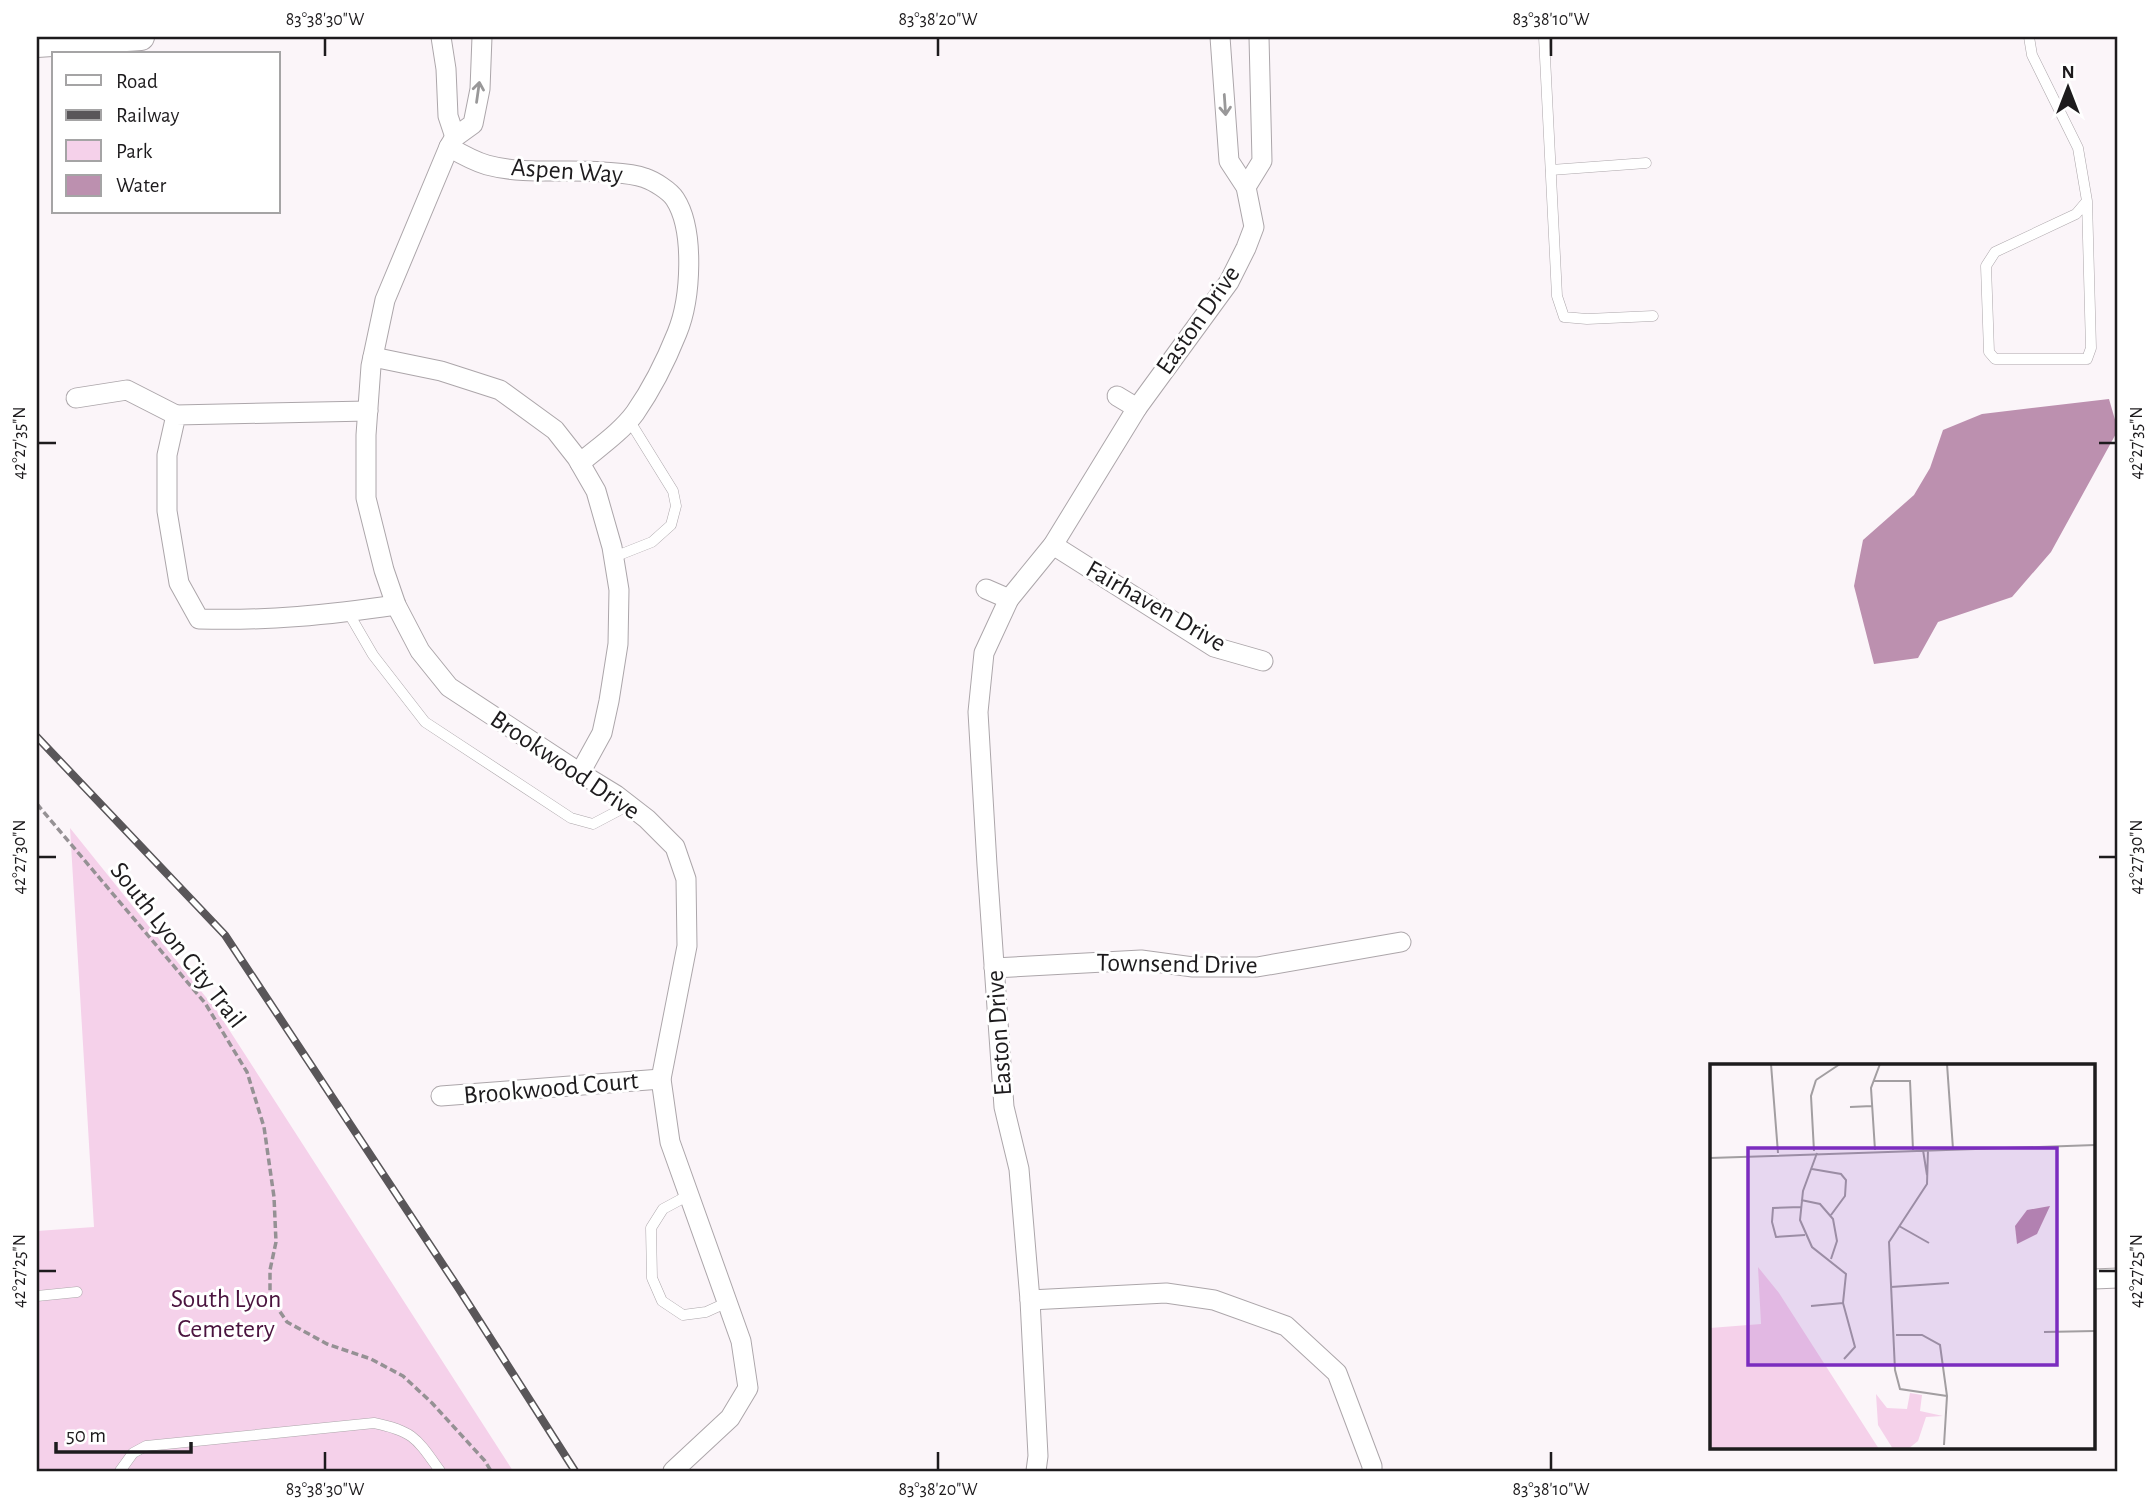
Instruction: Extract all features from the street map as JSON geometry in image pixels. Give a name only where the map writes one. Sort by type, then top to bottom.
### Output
[{"type":"main road","points":[[37,44],[141,37]]},
{"type":"street","points":[[441,37],[452,142]]},
{"type":"street","name":"Brookwood Drive","points":[[482,37],[480,89],[473,124],[452,142],[384,300],[373,357],[368,411],[366,498],[396,606],[420,651],[449,687],[647,819],[675,847],[686,879],[687,946],[661,1079],[670,1142],[741,1341],[748,1388],[730,1418],[673,1471]]},
{"type":"street","name":"Easton Drive","points":[[1036,1471],[1038,1456],[1030,1300],[1018,1169],[1003,1107],[994,968],[978,712],[984,653],[1010,598],[1053,545],[1137,408],[1229,282],[1246,248],[1254,226],[1246,187],[1229,161],[1220,37]]},
{"type":"street","points":[[1246,187],[1262,161],[1259,37]]},
{"type":"street","name":"Aspen Way","points":[[452,142],[476,162],[490,166],[519,170],[584,171],[647,178],[674,196],[684,219],[688,258],[686,297],[678,331],[652,383],[629,419],[580,463]]},
{"type":"street","points":[[373,357],[442,371],[499,390],[555,430],[580,463],[596,491],[614,557],[619,590],[618,644],[610,701],[601,733],[580,773]]},
{"type":"street","points":[[76,398],[127,390],[176,415],[368,411]]},
{"type":"street","points":[[1116,396],[1137,408]]},
{"type":"street","points":[[176,415],[167,455],[167,511],[179,583],[199,620],[246,621],[314,617],[396,606]]},
{"type":"street","name":"Fairhaven Drive","points":[[1053,545],[1214,647],[1263,661]]},
{"type":"street","points":[[986,589],[1010,598]]},
{"type":"street","name":"Townsend Drive","points":[[994,968],[1141,960],[1193,967],[1257,967],[1401,942]]},
{"type":"street","name":"Brookwood Court","points":[[442,1096],[661,1079]]},
{"type":"street","points":[[2096,1279],[2118,1278]]},
{"type":"street","points":[[1030,1300],[1166,1293],[1214,1300],[1286,1326],[1337,1373],[1372,1471]]},
{"type":"lane","points":[[1544,37],[1557,296],[1564,317],[1587,319],[1653,316]]},
{"type":"lane","points":[[2029,37],[2032,55],[2078,148],[2087,201],[2091,348],[2087,359],[1994,359],[1989,352],[1986,267],[1994,253],[2076,214],[2087,201]]},
{"type":"lane","points":[[1551,170],[1646,163]]},
{"type":"lane","points":[[614,557],[652,542],[671,525],[676,506],[673,491],[629,419]]},
{"type":"lane","points":[[348,612],[373,655],[425,722],[571,818],[593,824],[629,805]]},
{"type":"lane","points":[[689,1195],[663,1209],[651,1228],[652,1278],[662,1301],[683,1315],[705,1312],[728,1302]]},
{"type":"lane","points":[[37,1296],[77,1292]]},
{"type":"lane","points":[[120,1471],[133,1453],[146,1446],[374,1423],[399,1428],[415,1437],[440,1471]]},
{"type":"path","name":"South Lyon City Trail","points":[[37,804],[205,1003],[247,1072],[264,1128],[274,1197],[276,1242],[270,1270],[270,1297],[287,1322],[327,1344],[371,1359],[403,1376],[432,1403],[491,1471]]},
{"type":"green space","name":"South Lyon Cemetery","points":[[70,828],[217,1011],[513,1471],[37,1471],[37,1231],[94,1227]]},
{"type":"water","points":[[2109,399],[2118,430],[2051,552],[2012,597],[1938,622],[1918,658],[1874,664],[1854,586],[1863,540],[1914,495],[1930,468],[1943,430],[1982,414]]},
{"type":"railway","points":[[37,737],[225,935],[459,1289],[575,1471]]}]
